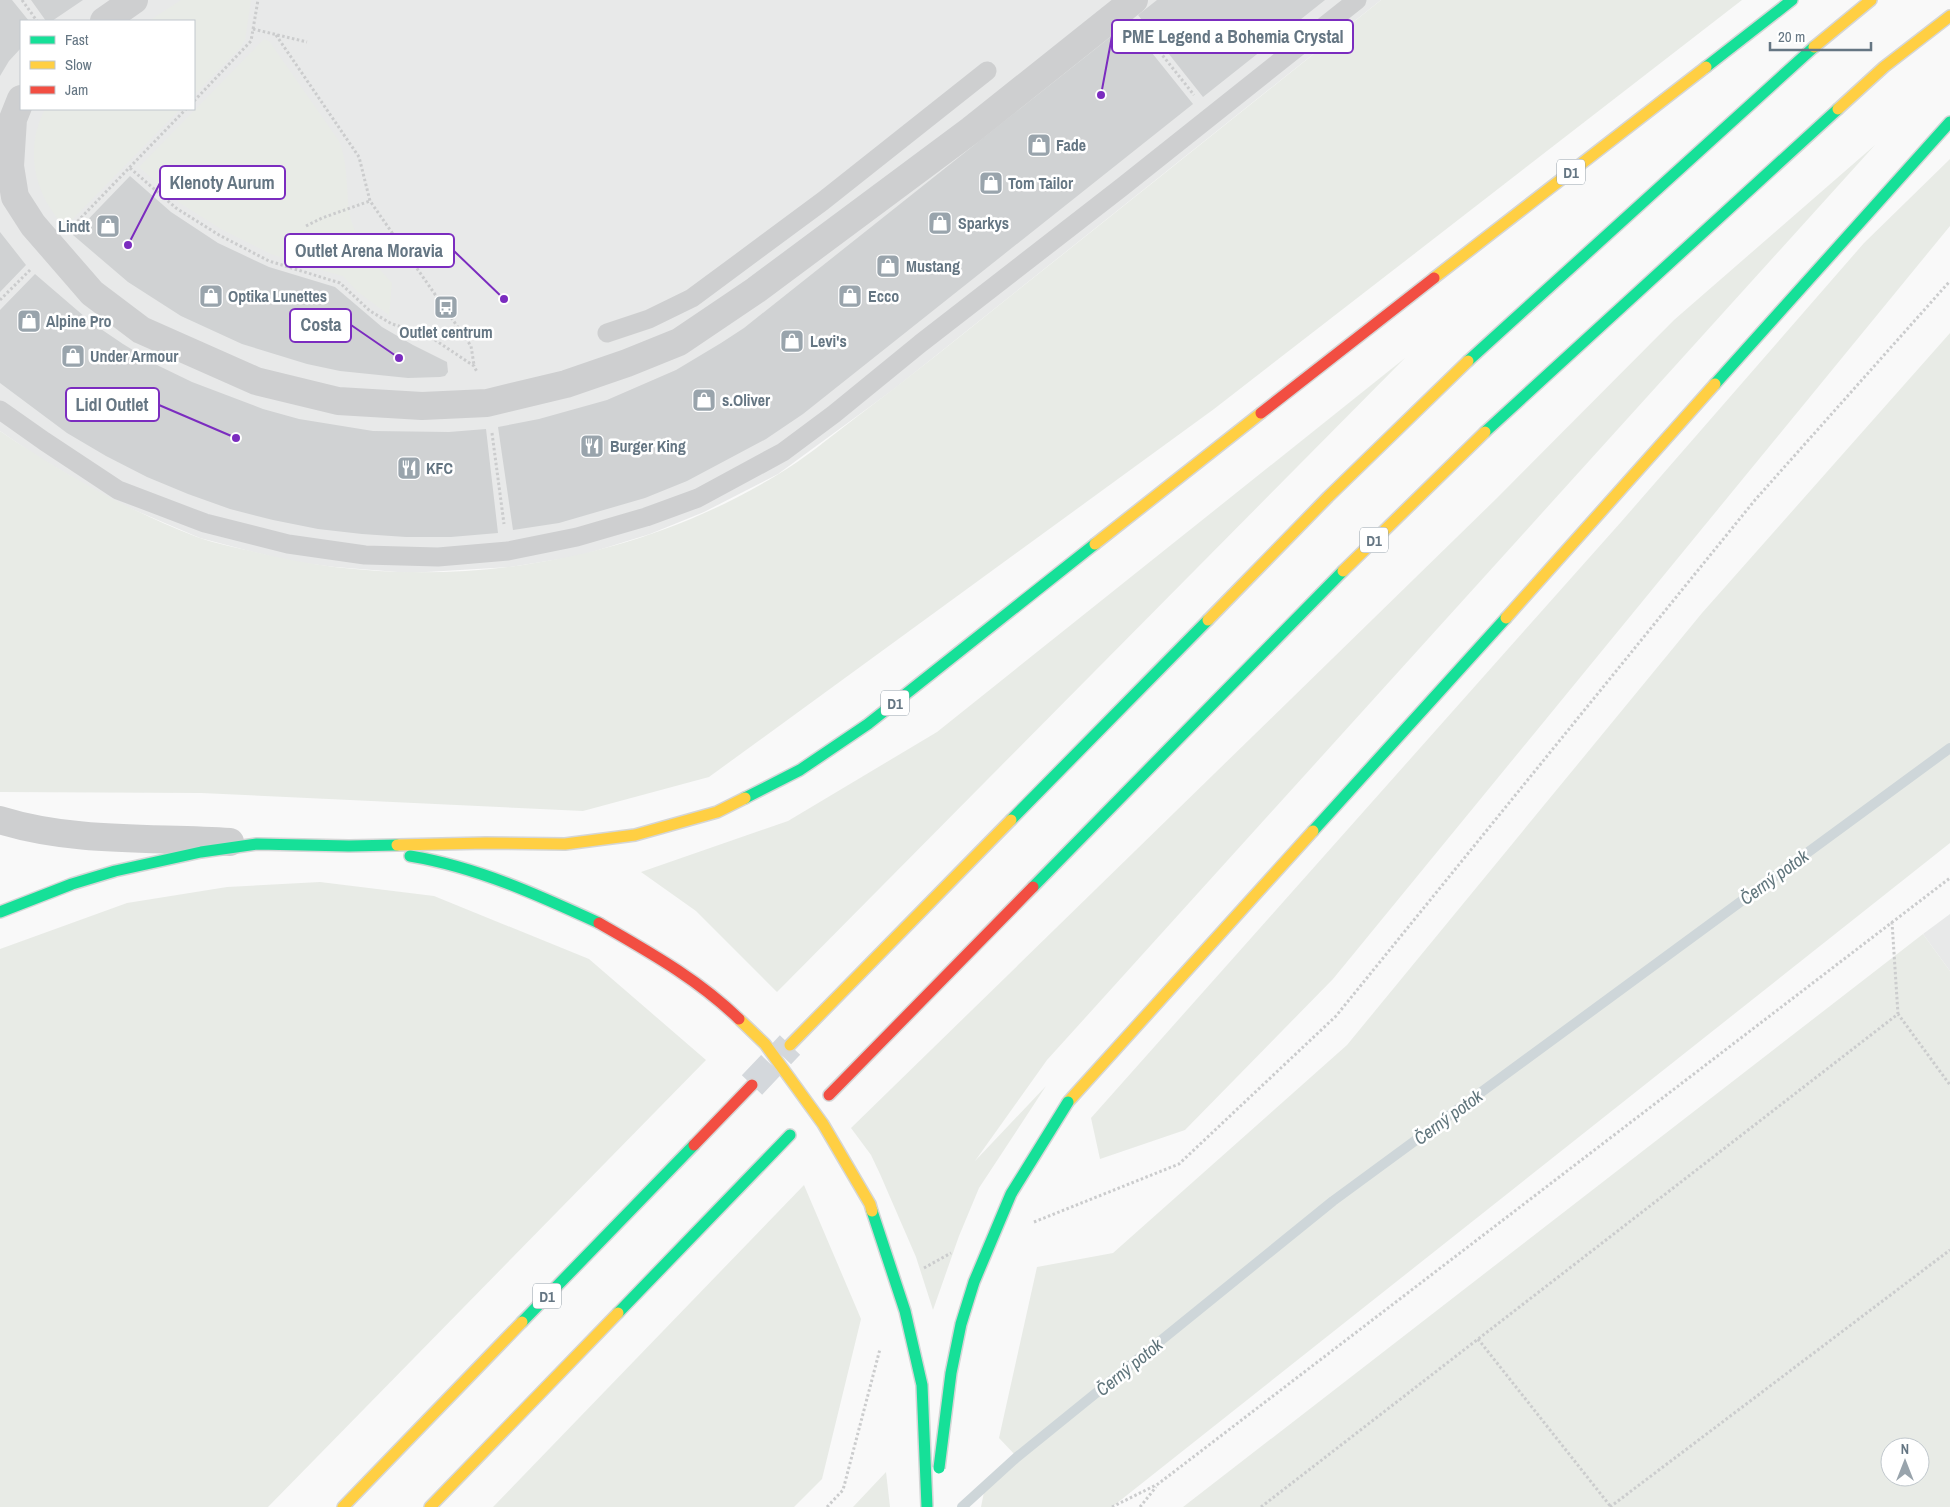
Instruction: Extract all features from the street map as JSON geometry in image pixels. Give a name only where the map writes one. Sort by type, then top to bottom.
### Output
[{"type":"highway","name":"D1","points":[[349,846],[486,843],[566,844],[635,835],[717,812],[800,770],[876,718],[1350,343],[1792,0]]},
{"type":"highway","points":[[790,1045],[1328,497],[1486,344],[1839,25],[1871,0]]},
{"type":"highway","name":"D1","points":[[829,1095],[1368,546],[1517,401],[1884,67],[1950,16]]},
{"type":"highway","points":[[934,1507],[951,1373],[961,1324],[974,1282],[1011,1194],[1068,1102],[1485,641],[1950,122]]},
{"type":"highway","points":[[0,912],[72,884],[115,871],[201,852],[257,844],[349,846],[441,861],[516,885],[599,923],[668,963],[716,997],[765,1044],[824,1124],[870,1204],[905,1311],[922,1385],[927,1507]]},
{"type":"highway","name":"D1","points":[[343,1507],[752,1085]]},
{"type":"highway","points":[[430,1507],[790,1135]]},
{"type":"street","points":[[105,20],[134,0]]},
{"type":"street","points":[[20,101],[12,119],[10,166],[15,198],[33,226],[92,293],[141,330],[256,381],[338,402],[422,406],[487,403],[566,384],[627,363],[679,342],[756,290],[971,130],[1130,4]]},
{"type":"street","points":[[0,820],[68,833],[257,844]]},
{"type":"lane","points":[[0,410],[118,490],[205,522],[288,544],[366,554],[438,557],[508,551],[578,537],[646,517],[698,498],[783,452],[834,414],[921,343],[1211,117],[1357,0]]},
{"type":"lane","points":[[607,333],[649,318],[692,298],[823,201],[987,71]]},
{"type":"path","points":[[22,0],[37,20]]},
{"type":"path","points":[[195,100],[251,40],[258,0]]},
{"type":"path","points":[[1130,4],[1211,117]]},
{"type":"path","points":[[253,29],[307,42]]},
{"type":"path","points":[[276,35],[359,156],[370,201],[471,346],[474,366],[486,392],[508,551]]},
{"type":"path","points":[[0,300],[185,110]]},
{"type":"path","points":[[130,168],[176,208],[219,235],[269,261],[340,283],[370,311],[392,324],[426,334],[474,366]]},
{"type":"path","points":[[306,226],[322,218],[370,201]]},
{"type":"path","points":[[1033,1222],[1179,1164],[1336,1016],[1755,500],[1950,281]]},
{"type":"path","points":[[1112,1507],[1158,1484],[1950,878]]},
{"type":"path","points":[[1892,922],[1898,1014],[1950,1085]]},
{"type":"path","points":[[1261,1507],[1898,1014]]},
{"type":"path","points":[[1478,1339],[1611,1507],[1950,1250]]},
{"type":"path","points":[[923,1269],[955,1251]]},
{"type":"path","points":[[827,1507],[843,1490],[882,1340]]},
{"type":"path","points":[[1140,1507],[1158,1484]]},
{"type":"shaded area","points":[[0,0],[1381,0],[894,389],[778,474],[704,512],[650,534],[579,556],[510,567],[410,573],[335,567],[288,561],[200,538],[111,500],[38,457],[0,431]]},
{"type":"shaded area","points":[[181,0],[251,0],[245,40],[240,48],[195,94],[195,20],[151,20]]},
{"type":"shaded area","points":[[1381,0],[1742,0],[1214,409],[709,777],[583,811],[201,793],[0,792],[0,431],[95,490],[145,515],[197,537],[317,565],[385,571],[453,572],[522,565],[589,552],[654,533],[717,507],[777,475],[807,455],[937,355]]},
{"type":"shaded area","points":[[264,39],[269,41],[339,141],[345,166],[351,220],[365,250],[392,283],[389,315],[358,292],[343,276],[271,254],[221,229],[180,203],[139,167]]},
{"type":"shaded area","points":[[45,110],[179,110],[65,227],[46,201],[36,171],[34,155],[39,124]]},
{"type":"shaded area","points":[[1875,145],[1047,1060],[975,1161],[1046,1086],[979,1188],[959,1236],[933,1310],[916,1257],[880,1174],[871,1155],[851,1128],[1497,498],[1674,320]]},
{"type":"shaded area","points":[[1950,159],[1950,226],[1333,979],[1185,1130],[1100,1159],[1091,1118],[1621,522],[1864,243]]},
{"type":"shaded area","points":[[1950,333],[1950,843],[1112,1507],[981,1507],[985,1487],[1017,1457],[999,1438],[1037,1267],[1113,1253],[1347,1045],[1702,613]]},
{"type":"shaded area","points":[[1405,358],[777,992],[696,911],[641,872],[788,821],[937,732]]},
{"type":"shaded area","points":[[320,882],[434,896],[589,959],[706,1060],[268,1507],[0,1507],[0,949],[127,903],[227,887]]},
{"type":"shaded area","points":[[1950,914],[1950,971],[1923,934]]},
{"type":"shaded area","points":[[1923,934],[1950,971],[1950,1507],[1183,1507]]},
{"type":"shaded area","points":[[804,1185],[861,1319],[822,1479],[794,1507],[493,1507]]},
{"type":"shaded area","points":[[886,1472],[890,1507],[853,1507]]},
{"type":"building","points":[[0,0],[12,0],[28,20],[20,20],[20,49],[9,61],[0,76]]},
{"type":"building","points":[[31,0],[83,0],[53,20],[45,20]]},
{"type":"building","points":[[1157,0],[1325,0],[1203,97],[1138,15]]},
{"type":"building","points":[[1128,23],[1193,104],[803,414],[766,439],[687,481],[645,498],[559,523],[513,530],[498,427],[539,419],[607,400],[676,370],[721,343],[744,328]]},
{"type":"building","points":[[130,176],[171,212],[218,243],[269,267],[335,287],[382,327],[447,362],[448,372],[445,376],[440,377],[408,378],[340,371],[307,364],[242,344],[181,316],[128,282],[73,235]]},
{"type":"building","points":[[0,232],[26,265],[0,292]]},
{"type":"building","points":[[35,274],[92,323],[159,366],[192,382],[263,409],[299,419],[373,431],[449,432],[486,429],[498,533],[451,537],[406,537],[318,529],[230,509],[147,477],[106,456],[67,433],[0,383],[0,310]]},
{"type":"waterway","name":"Černý potok","points":[[962,1507],[1017,1457],[1333,1201],[1950,748]]},
{"type":"tunnel","points":[[752,1085],[790,1045]]},
{"type":"traffic: fast","points":[[1706,67],[1792,0]]},
{"type":"traffic: fast","points":[[1468,361],[1814,47]]},
{"type":"traffic: fast","points":[[1485,432],[1838,109]]},
{"type":"traffic: fast","points":[[1715,384],[1950,122]]},
{"type":"traffic: fast","points":[[745,798],[800,770],[868,724],[1095,544]]},
{"type":"traffic: fast","points":[[1033,887],[1343,571]]},
{"type":"traffic: fast","points":[[1313,831],[1506,618]]},
{"type":"traffic: fast","points":[[1011,820],[1208,620]]},
{"type":"traffic: fast","points":[[0,912],[72,884],[115,871],[201,852],[257,844],[397,845]]},
{"type":"traffic: fast","points":[[410,856],[459,867],[507,883],[599,923]]},
{"type":"traffic: fast","points":[[939,1468],[951,1373],[961,1324],[974,1282],[1011,1194],[1068,1102]]},
{"type":"traffic: fast","points":[[618,1313],[790,1135]]},
{"type":"traffic: fast","points":[[522,1322],[694,1145]]},
{"type":"traffic: fast","points":[[872,1211],[905,1311],[922,1385],[927,1507]]},
{"type":"traffic: slow","points":[[1814,47],[1871,0]]},
{"type":"traffic: slow","points":[[1838,109],[1884,67],[1950,16]]},
{"type":"traffic: slow","points":[[1434,278],[1706,67]]},
{"type":"traffic: slow","points":[[1208,620],[1328,497],[1468,361]]},
{"type":"traffic: slow","points":[[1506,618],[1715,384]]},
{"type":"traffic: slow","points":[[1095,544],[1261,413]]},
{"type":"traffic: slow","points":[[1343,571],[1485,432]]},
{"type":"traffic: slow","points":[[397,845],[565,844],[635,835],[717,812],[745,798]]},
{"type":"traffic: slow","points":[[790,1045],[1011,820]]},
{"type":"traffic: slow","points":[[1068,1102],[1313,831]]},
{"type":"traffic: slow","points":[[739,1019],[765,1044],[823,1124],[870,1204],[872,1211]]},
{"type":"traffic: slow","points":[[430,1507],[618,1313]]},
{"type":"traffic: slow","points":[[343,1507],[522,1322]]},
{"type":"traffic: jam","points":[[1261,413],[1434,278]]},
{"type":"traffic: jam","points":[[829,1095],[1033,887]]},
{"type":"traffic: jam","points":[[599,923],[690,979],[739,1019]]},
{"type":"traffic: jam","points":[[694,1145],[752,1085]]},
{"type":"place","name":"PME Legend a Bohemia Crystal","points":[[1101,95]]},
{"type":"place","name":"Fade","points":[[1039,145]]},
{"type":"place","name":"Tom Tailor","points":[[991,183]]},
{"type":"place","name":"Sparkys","points":[[940,223]]},
{"type":"place","name":"Lindt","points":[[108,226]]},
{"type":"place","name":"Klenoty Aurum","points":[[128,245]]},
{"type":"place","name":"Mustang","points":[[888,266]]},
{"type":"place","name":"Optika Lunettes","points":[[211,296]]},
{"type":"place","name":"Ecco","points":[[850,296]]},
{"type":"place","name":"Outlet Arena Moravia","points":[[504,299]]},
{"type":"place","name":"Outlet centrum","points":[[446,307]]},
{"type":"place","name":"Alpine Pro","points":[[29,321]]},
{"type":"place","name":"Levi's","points":[[792,341]]},
{"type":"place","name":"Under Armour","points":[[73,356]]},
{"type":"place","name":"Costa","points":[[399,358]]},
{"type":"place","name":"s.Oliver","points":[[704,400]]},
{"type":"place","name":"Lidl Outlet","points":[[236,438]]},
{"type":"place","name":"Burger King","points":[[592,446]]},
{"type":"place","name":"KFC","points":[[409,468]]}]
